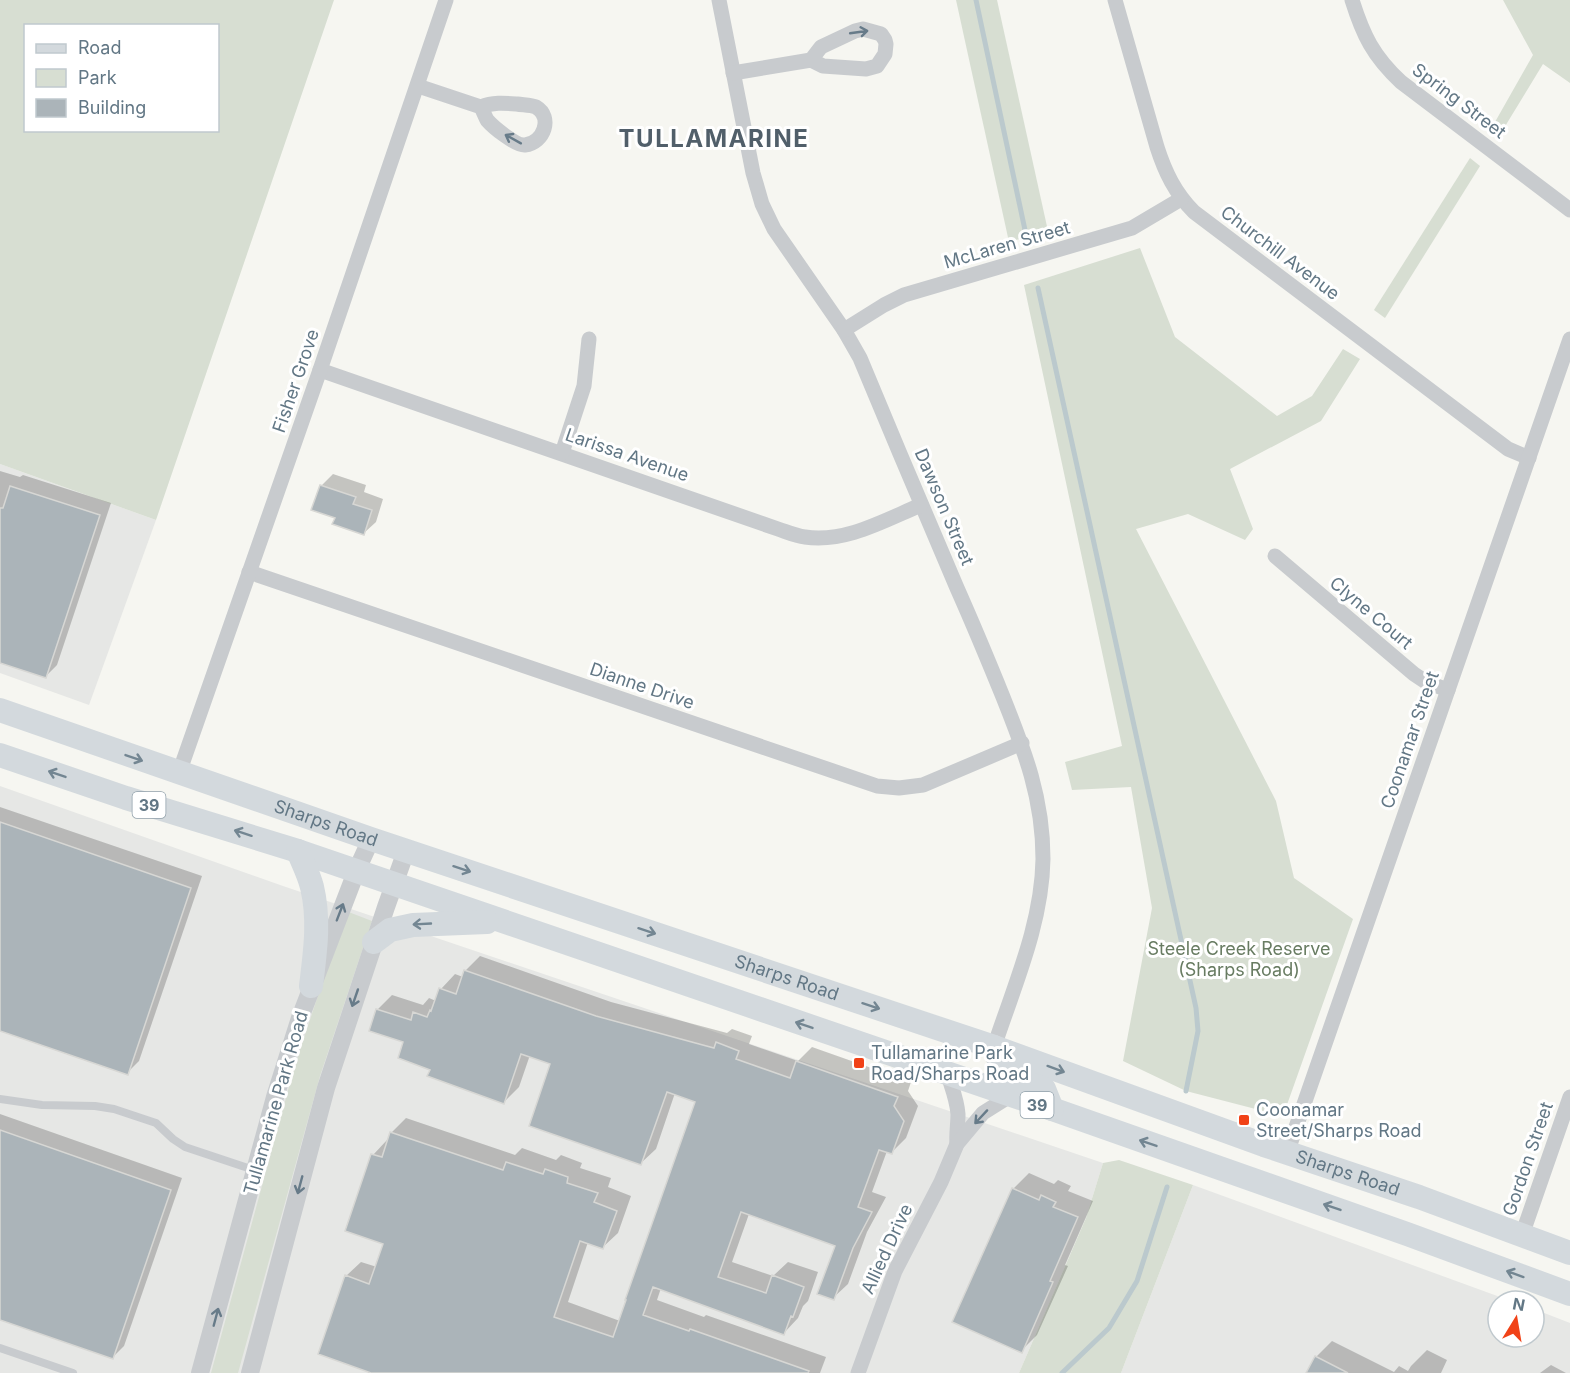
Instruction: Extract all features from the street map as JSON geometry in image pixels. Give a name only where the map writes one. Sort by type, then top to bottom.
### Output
[{"type":"main road","name":"Sharps Road","points":[[0,710],[371,839],[994,1047],[1287,1153],[1419,1197],[1570,1253]]},
{"type":"main road","name":"Sharps Road","points":[[0,755],[126,798],[298,851],[1052,1109],[1570,1294]]},
{"type":"main road","points":[[298,851],[311,885],[315,909],[316,949],[311,986]]},
{"type":"main road","points":[[374,942],[390,930],[413,925],[501,921]]},
{"type":"main road","points":[[994,1047],[999,1064],[1008,1075],[1044,1089],[1052,1109]]},
{"type":"main road","points":[[1407,1234],[1419,1197]]},
{"type":"street","name":"Fisher Grove","points":[[179,773],[446,0]]},
{"type":"street","name":"Dawson Street","points":[[719,0],[753,173],[762,204],[774,229],[844,330],[860,358],[1030,766],[1037,794],[1041,828],[1043,860],[1040,901],[1030,941],[994,1047]]},
{"type":"street","name":"Churchill Avenue","points":[[1115,0],[1157,147],[1164,168],[1181,199],[1194,212],[1508,449],[1529,458]]},
{"type":"street","name":"Spring Street","points":[[1352,0],[1369,44],[1389,71],[1570,210]]},
{"type":"street","points":[[734,73],[811,60]]},
{"type":"street","points":[[418,86],[481,107]]},
{"type":"street","name":"McLaren Street","points":[[844,330],[904,295],[1132,228],[1181,199]]},
{"type":"street","points":[[561,453],[584,386],[589,339]]},
{"type":"street","name":"Coonamar Street","points":[[1287,1153],[1570,339]]},
{"type":"street","name":"Larissa Avenue","points":[[320,370],[805,537],[828,538],[854,533],[921,505]]},
{"type":"street","name":"Clyne Court","points":[[1275,556],[1414,674],[1425,682],[1448,690]]},
{"type":"street","name":"Dianne Drive","points":[[249,572],[877,786],[898,788],[923,785],[1022,743]]},
{"type":"street","name":"Tullamarine Park Road","points":[[200,1373],[275,1097],[311,986],[371,839]]},
{"type":"street","points":[[250,1373],[326,1088],[406,850]]},
{"type":"street","name":"Allied Drive","points":[[948,1074],[957,1102],[957,1144]]},
{"type":"street","name":"Allied Drive","points":[[858,1373],[895,1271],[941,1182],[957,1144],[983,1113],[1010,1096]]},
{"type":"street","name":"Gordon Street","points":[[1522,1234],[1570,1096]]},
{"type":"lane","points":[[0,1099],[42,1105],[96,1106],[114,1109],[156,1123],[185,1147],[255,1170]]},
{"type":"lane","points":[[0,1348],[73,1373]]},
{"type":"shaded area","points":[[0,464],[156,520],[89,705],[0,673]]},
{"type":"shaded area","points":[[0,786],[283,886],[1103,1163],[1086,1218],[1019,1373],[0,1373]]},
{"type":"shaded area","points":[[1193,1185],[1486,1292],[1486,1349],[1546,1349],[1546,1314],[1570,1323],[1570,1373],[1121,1373]]},
{"type":"green space","points":[[0,0],[334,0],[156,520],[0,464]]},
{"type":"green space","points":[[956,0],[997,0],[1048,231],[1009,242]]},
{"type":"green space","points":[[1503,0],[1570,0],[1570,83],[1543,64],[1504,128],[1495,122],[1533,55]]},
{"type":"green space","points":[[1470,158],[1480,166],[1385,318],[1374,310]]},
{"type":"green space","name":"Steele Creek Reserve (Sharps Road)","points":[[1140,248],[1175,337],[1277,416],[1312,396],[1343,349],[1360,359],[1321,421],[1230,469],[1253,529],[1245,540],[1188,514],[1136,529],[1276,801],[1294,878],[1353,919],[1283,1116],[1186,1091],[1123,1061],[1152,908],[1131,787],[1072,790],[1065,762],[1122,746],[1024,285]]},
{"type":"green space","points":[[346,911],[372,921],[320,1076],[238,1373],[211,1373],[295,1065]]},
{"type":"green space","points":[[1119,1160],[1193,1185],[1121,1373],[1019,1373],[1086,1218],[1103,1163]]},
{"type":"building","points":[[320,485],[356,497],[353,504],[372,510],[364,535],[332,524],[335,518],[311,510]]},
{"type":"building","points":[[10,486],[100,515],[46,678],[0,663],[0,508],[3,508]]},
{"type":"building","points":[[0,822],[191,888],[128,1075],[0,1031]]},
{"type":"building","points":[[464,970],[596,1016],[714,1048],[716,1042],[739,1051],[736,1059],[790,1078],[796,1061],[898,1097],[894,1106],[904,1121],[892,1154],[879,1150],[858,1207],[872,1212],[853,1248],[834,1300],[817,1294],[835,1246],[741,1212],[718,1277],[766,1293],[772,1275],[804,1287],[784,1335],[653,1287],[643,1315],[689,1331],[690,1329],[809,1371],[808,1373],[371,1373],[318,1354],[345,1275],[369,1284],[383,1244],[345,1231],[371,1154],[382,1157],[390,1132],[503,1170],[506,1162],[543,1174],[545,1169],[568,1177],[567,1183],[598,1193],[594,1202],[617,1211],[603,1249],[580,1241],[554,1317],[613,1337],[695,1102],[667,1092],[641,1165],[529,1126],[550,1064],[521,1054],[504,1104],[427,1076],[430,1070],[398,1058],[403,1042],[369,1031],[376,1009],[411,1020],[413,1012],[427,1017],[439,988],[456,994]]},
{"type":"building","points":[[0,1130],[171,1190],[113,1359],[0,1320]]},
{"type":"building","points":[[1012,1188],[1039,1200],[1041,1195],[1056,1202],[1053,1207],[1078,1217],[1022,1353],[952,1322]]},
{"type":"building","points":[[1315,1356],[1348,1373],[1306,1373]]},
{"type":"waterway","points":[[976,0],[1025,230]]},
{"type":"waterway","points":[[1038,288],[1196,1008],[1198,1031],[1186,1091]]},
{"type":"waterway","points":[[1062,1373],[1109,1328],[1137,1281],[1167,1187]]},
{"type":"place","name":"Tullamarine Park Road/Sharps Road","points":[[859,1063]]},
{"type":"place","name":"Coonamar Street/Sharps Road","points":[[1244,1120]]},
{"type":"district","name":"TULLAMARINE","points":[[714,139]]}]
